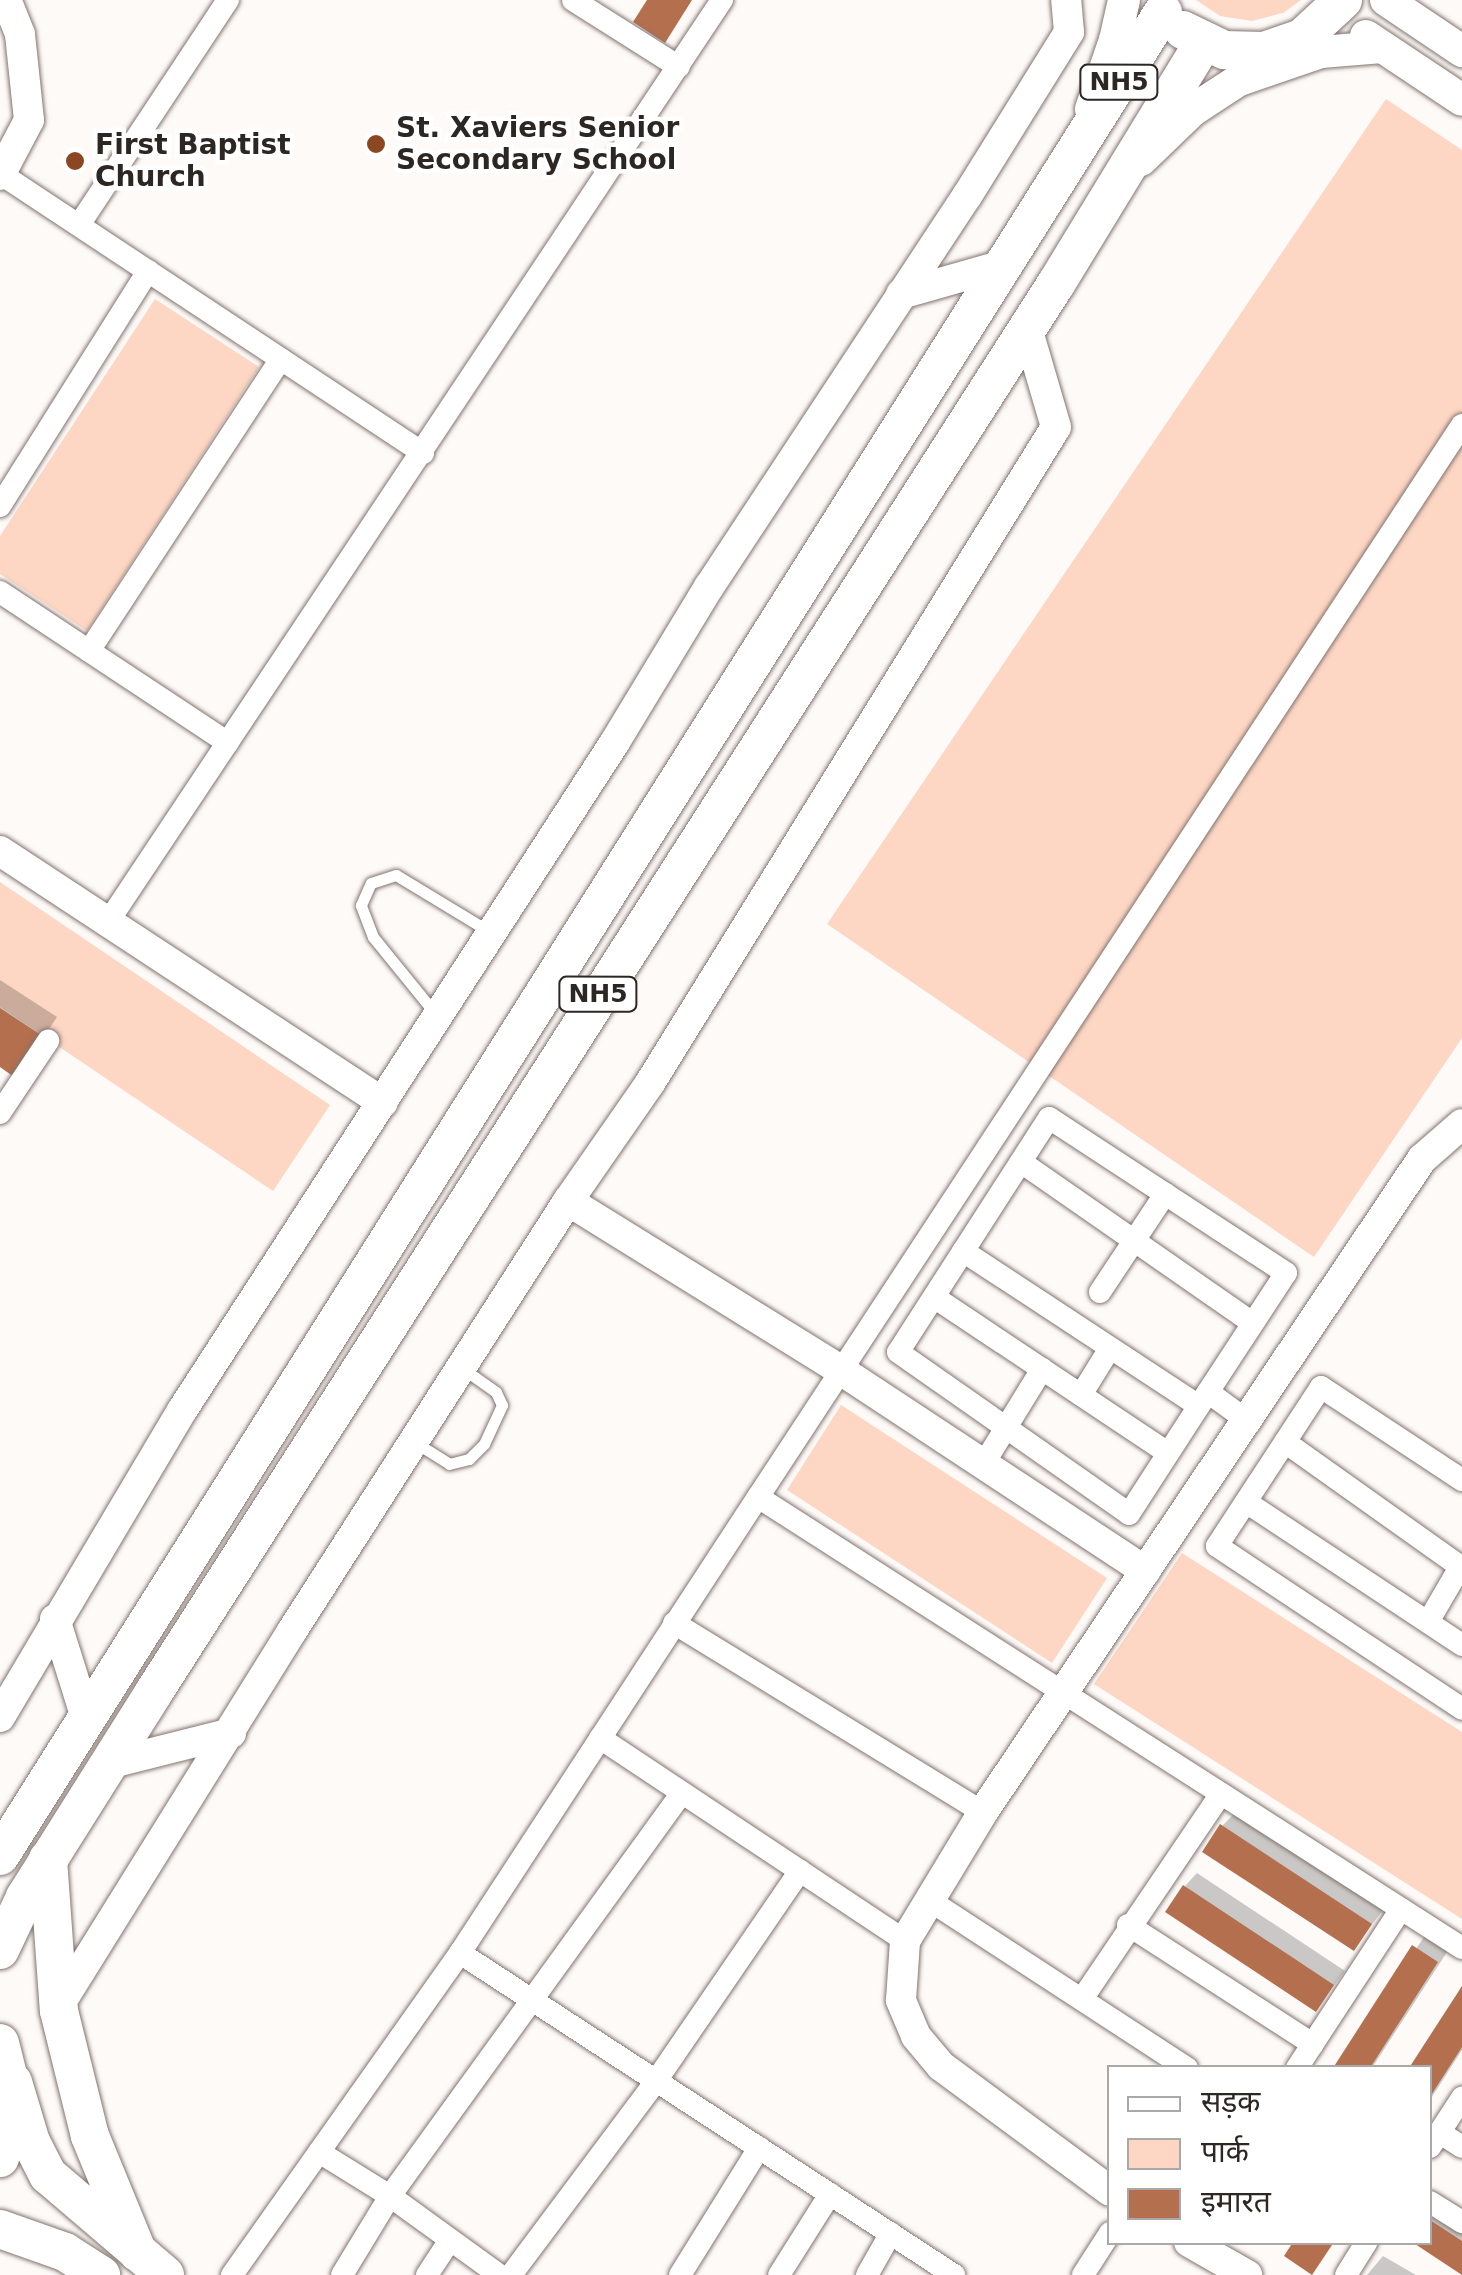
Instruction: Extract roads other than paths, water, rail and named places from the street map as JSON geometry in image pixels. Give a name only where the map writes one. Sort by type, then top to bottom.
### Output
[{"type":"main road","points":[[1075,151],[1115,40],[1124,0]]},
{"type":"main road","points":[[1386,0],[1462,51]]},
{"type":"main road","name":"NH5","points":[[0,1856],[1004,265],[1158,6],[1204,42],[1224,50],[1264,51],[1302,38],[1338,7]]},
{"type":"main road","points":[[1338,7],[1382,47],[1462,100]]},
{"type":"main road","name":"NH5","points":[[0,1950],[48,1859],[1027,328],[1204,42]]},
{"type":"main road","points":[[1120,179],[1192,110],[1239,80],[1320,52],[1382,47]]},
{"type":"main road","points":[[48,1859],[58,2006],[90,2136],[151,2264]]},
{"type":"main road","points":[[3,2049],[31,2142],[48,2175],[151,2264]]},
{"type":"main road","points":[[0,2158],[12,2119],[3,2049]]},
{"type":"main road","points":[[0,2229],[65,2252],[95,2274]]},
{"type":"street","points":[[6,0],[20,34],[29,120],[0,174],[423,453]]},
{"type":"street","points":[[79,226],[228,0]]},
{"type":"street","points":[[572,0],[679,67]]},
{"type":"street","points":[[108,922],[722,0]]},
{"type":"street","points":[[0,1717],[183,1408],[383,1103],[1069,32],[1066,0]]},
{"type":"street","points":[[902,294],[1004,265]]},
{"type":"street","points":[[0,506],[148,271]]},
{"type":"street","points":[[58,2006],[414,1441],[568,1201],[650,1083],[1056,427],[1027,328]]},
{"type":"street","points":[[89,650],[281,359]]},
{"type":"street","points":[[232,2275],[460,1953],[1462,425]]},
{"type":"street","points":[[0,592],[228,742]]},
{"type":"street","points":[[0,851],[383,1103]]},
{"type":"street","points":[[2,1104],[48,1042]]},
{"type":"street","points":[[1050,1118],[1286,1273],[1129,1514],[898,1352],[1020,1162],[1050,1118]]},
{"type":"street","points":[[1107,2189],[941,2066],[928,2051],[916,2036],[901,2000],[905,1941],[982,1812],[1422,1159],[1462,1124]]},
{"type":"street","points":[[1020,1162],[1136,1238],[1254,1323]]},
{"type":"street","points":[[1100,1292],[1164,1194]]},
{"type":"street","points":[[568,1201],[840,1370],[1145,1571]]},
{"type":"street","points":[[963,1252],[1110,1348],[1203,1399],[1240,1428],[1461,1568],[1428,1622]]},
{"type":"street","points":[[934,1296],[1168,1453]]},
{"type":"street","points":[[1081,1395],[1110,1348]]},
{"type":"street","points":[[984,1464],[1042,1369]]},
{"type":"street","points":[[1462,1480],[1321,1387],[1217,1546],[1462,1709]]},
{"type":"street","points":[[758,1498],[1462,1948]]},
{"type":"street","points":[[1246,1502],[1462,1644]]},
{"type":"street","points":[[55,1619],[86,1718]]},
{"type":"street","points":[[674,1623],[982,1812]]},
{"type":"street","points":[[108,1764],[232,1733]]},
{"type":"street","points":[[600,1738],[905,1941]]},
{"type":"street","points":[[342,2275],[390,2196],[682,1793]]},
{"type":"street","points":[[1082,1999],[1128,1925],[1221,1794]]},
{"type":"street","points":[[510,2275],[656,2081],[800,1871]]},
{"type":"street","points":[[929,1900],[1182,2065]]},
{"type":"street","points":[[1299,2065],[1401,1909]]},
{"type":"street","points":[[1128,1925],[1312,2044]]},
{"type":"street","points":[[460,1953],[954,2275]]},
{"type":"street","points":[[1462,2098],[1434,2140],[1462,2147]]},
{"type":"street","points":[[680,2275],[759,2148]]},
{"type":"street","points":[[319,2152],[390,2196],[499,2275]]},
{"type":"street","points":[[778,2275],[830,2194]]},
{"type":"street","points":[[1432,2203],[1462,2222]]},
{"type":"street","points":[[867,2275],[891,2234]]},
{"type":"street","points":[[1082,2275],[1107,2238]]},
{"type":"street","points":[[427,2275],[450,2240]]},
{"type":"street","points":[[1194,2245],[1248,2275]]},
{"type":"street","points":[[1346,2275],[1365,2245]]},
{"type":"lane","points":[[437,1016],[373,937],[361,905],[371,883],[396,875],[490,932]]},
{"type":"lane","points":[[414,1441],[449,1464],[469,1459],[484,1444],[502,1405],[496,1392],[462,1368]]},
{"type":"place","name":"St. Xaviers Senior Secondary School","points":[[376,144]]},
{"type":"place","name":"First Baptist Church","points":[[75,161]]}]
